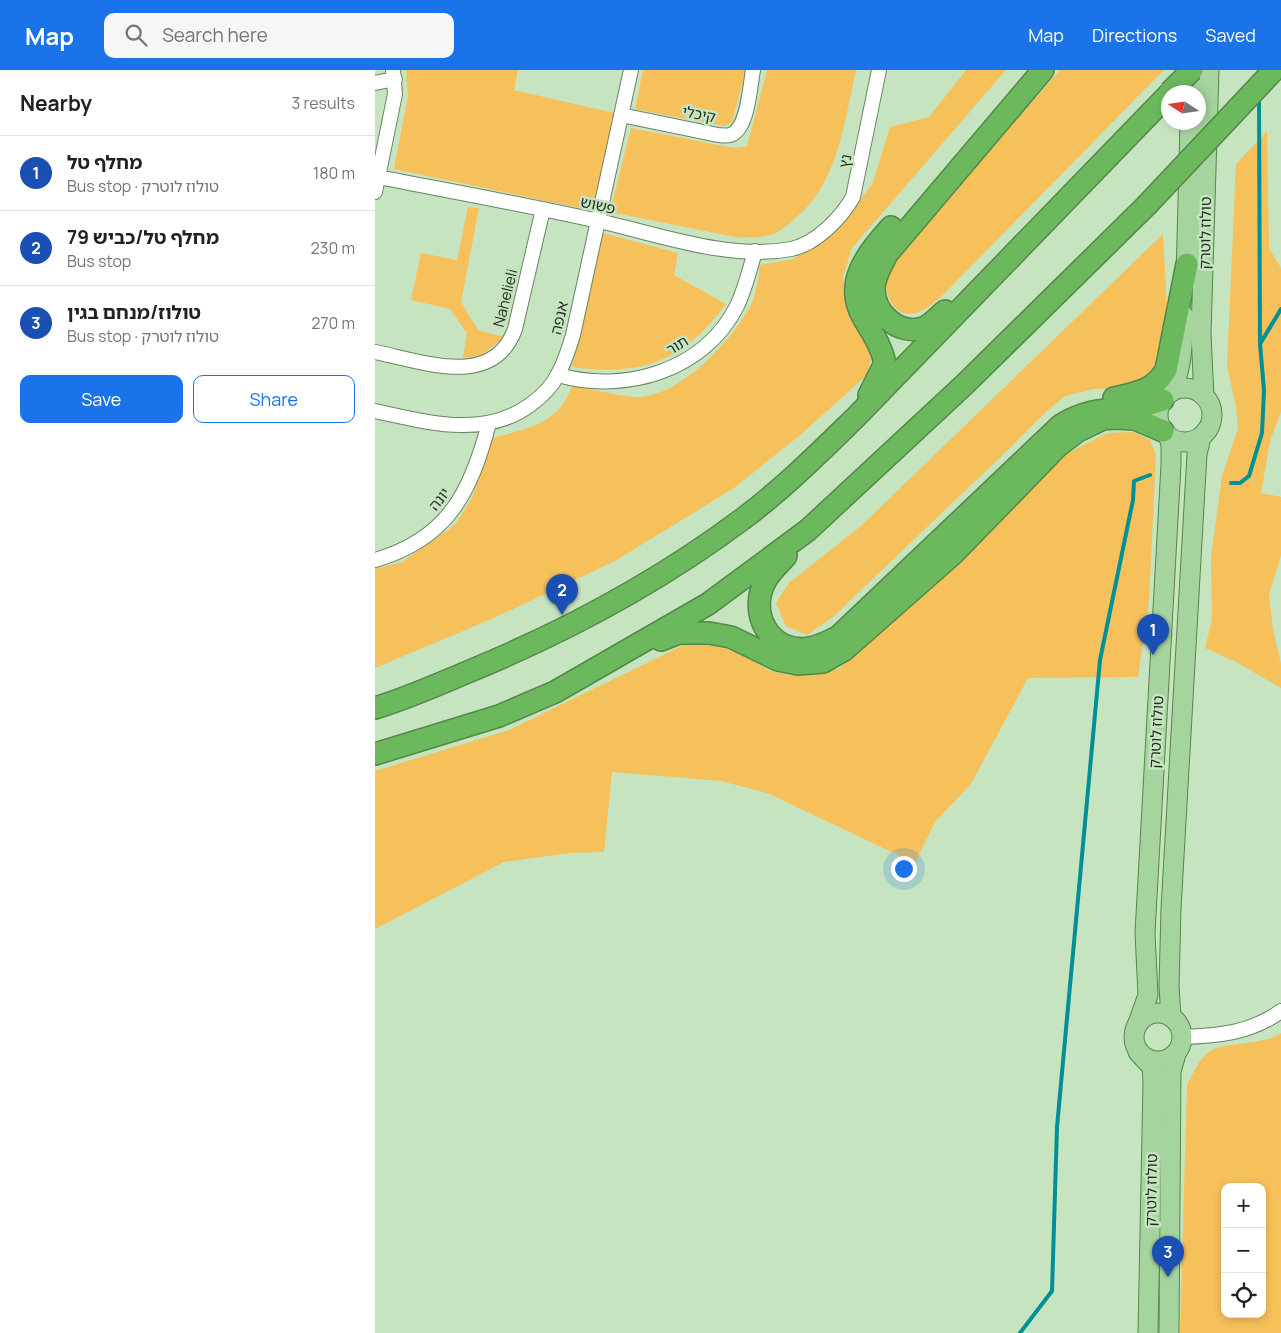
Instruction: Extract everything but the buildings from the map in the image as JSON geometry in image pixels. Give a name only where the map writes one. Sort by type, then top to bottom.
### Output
[{"type":"highway","points":[[856,417],[885,363],[881,347],[858,306],[856,280],[861,267],[877,243],[1026,70]]},
{"type":"highway","points":[[1043,70],[887,254],[874,286],[876,300],[884,316],[897,326],[913,330],[925,327],[1054,215]]},
{"type":"highway","points":[[1178,85],[1192,70]]},
{"type":"highway","points":[[375,754],[499,716],[555,692],[708,604],[808,530],[964,385],[1146,206],[1273,70]]},
{"type":"highway","points":[[375,708],[438,684],[558,633],[679,563],[744,518],[812,460],[856,417],[1054,215],[1161,102]]},
{"type":"highway","points":[[808,530],[765,581],[759,600],[760,620],[772,638],[787,646],[807,649],[838,637],[1061,425],[1082,410],[1099,402],[1145,391],[1160,380],[1166,370],[1171,353],[1187,264]]},
{"type":"highway","points":[[1061,425],[1086,412],[1113,408],[1136,408],[1166,396]]},
{"type":"highway","points":[[592,671],[679,633],[709,633],[731,637],[778,660],[798,664],[823,662],[844,650],[954,553],[1058,446],[1078,431],[1103,419],[1114,418],[1135,419],[1166,433]]},
{"type":"main road","points":[[1191,85],[1192,70]]},
{"type":"main road","name":"טולוז לוטרק","points":[[1204,396],[1201,334],[1209,70]]},
{"type":"main road","name":"טולוז לוטרק","points":[[1166,396],[1177,380],[1180,367],[1187,264],[1190,130]]},
{"type":"main road","points":[[1184,388],[1191,389],[1204,396],[1212,412],[1208,429],[1194,441],[1176,440],[1166,433],[1158,415],[1166,396],[1184,388]]},
{"type":"main road","name":"טולוז לוטרק","points":[[1171,1017],[1169,986],[1171,918],[1197,460],[1201,437],[1208,429]]},
{"type":"main road","name":"טולוז לוטרק","points":[[1137,1026],[1148,995],[1145,925],[1171,464],[1171,443],[1166,433]]},
{"type":"main road","points":[[1156,1013],[1171,1017],[1181,1029],[1179,1045],[1171,1058],[1157,1062],[1150,1061],[1138,1052],[1133,1039],[1137,1026],[1141,1019],[1156,1013]]},
{"type":"main road","name":"טולוז לוטרק","points":[[1169,1333],[1171,1071],[1179,1045]]},
{"type":"main road","name":"טולוז לוטרק","points":[[1138,1052],[1152,1067],[1153,1082],[1147,1330]]},
{"type":"street","name":"אנפה","points":[[375,411],[445,425],[489,423],[513,416],[526,408],[542,396],[558,375],[573,335],[631,70]]},
{"type":"street","name":"קיכלי","points":[[621,115],[718,135],[730,135],[741,127],[753,70]]},
{"type":"street","name":"נץ","points":[[810,240],[827,229],[845,211],[853,197],[879,70]]},
{"type":"street","points":[[375,83],[394,75],[393,108],[375,192]]},
{"type":"street","name":"פשוש","points":[[378,177],[543,209],[715,248],[755,251],[793,249],[810,240]]},
{"type":"street","name":"Nahelieli","points":[[375,352],[466,368],[495,358],[509,343],[515,329],[543,209]]},
{"type":"street","name":"תור","points":[[558,375],[596,383],[622,381],[655,374],[674,367],[693,356],[725,324],[737,306],[755,251]]},
{"type":"street","name":"יונה","points":[[375,560],[417,543],[444,520],[470,484],[489,423]]},
{"type":"street","points":[[1179,1045],[1233,1033],[1268,1020],[1281,1011]]},
{"type":"shaded area","points":[[406,70],[518,70],[514,90],[614,113],[594,211],[394,169],[408,96]]},
{"type":"shaded area","points":[[643,70],[746,70],[732,122],[724,126],[635,109]]},
{"type":"shaded area","points":[[767,70],[856,70],[843,132],[829,172],[820,190],[807,207],[792,221],[771,235],[735,237],[610,212],[631,128],[734,148],[747,146]]},
{"type":"shaded area","points":[[966,70],[1006,70],[852,248],[843,277],[847,309],[865,334],[871,359],[867,375],[799,436],[734,488],[615,561],[494,618],[375,668],[375,569],[402,562],[455,525],[473,496],[489,439],[528,428],[550,417],[559,409],[572,386],[641,397],[674,386],[690,375],[720,348],[744,317],[754,299],[760,265],[793,259],[826,240],[872,185],[890,127],[929,117]]},
{"type":"shaded area","points":[[1060,70],[1164,70],[941,297],[919,312],[908,314],[901,312],[892,303],[886,284],[893,262]]},
{"type":"shaded area","points":[[1267,131],[1269,248],[1281,268],[1281,412],[1270,441],[1261,493],[1281,497],[1281,555],[1269,595],[1273,629],[1281,664],[1281,688],[1238,663],[1205,648],[1212,620],[1211,557],[1222,476],[1238,428],[1236,407],[1227,366],[1236,164]]},
{"type":"shaded area","points":[[468,207],[479,208],[461,302],[478,330],[504,337],[482,355],[463,358],[467,333],[450,309],[411,300],[421,253],[457,260]]},
{"type":"shaded area","points":[[603,233],[678,253],[674,275],[726,304],[694,339],[677,352],[659,361],[620,369],[597,370],[572,367]]},
{"type":"shaded area","points":[[1163,234],[1167,307],[1156,370],[1144,384],[1128,388],[1094,389],[1065,396],[1047,411],[833,617],[807,635],[786,626],[776,603],[789,583],[862,525]]},
{"type":"shaded area","points":[[1134,432],[1150,440],[1156,455],[1149,601],[1138,677],[1028,678],[971,784],[935,822],[915,863],[767,793],[721,781],[612,772],[604,852],[569,853],[504,862],[375,929],[375,771],[509,730],[694,640],[733,649],[765,668],[783,674],[804,675],[840,668],[1057,459],[1107,433]]},
{"type":"shaded area","points":[[1281,1033],[1281,1333],[1180,1333],[1187,1085],[1199,1063],[1209,1052],[1224,1046],[1264,1040]]},
{"type":"waterway","points":[[1259,97],[1260,344]]},
{"type":"waterway","points":[[1231,483],[1240,483],[1249,476],[1262,433],[1264,390],[1260,344],[1281,309]]},
{"type":"waterway","points":[[1020,1333],[1052,1291],[1057,1127],[1100,660],[1133,500],[1134,481],[1150,475]]},
{"type":"place","name":"מחלף טל/כביש 79","points":[[562,615]]},
{"type":"place","name":"מחלף טל","points":[[1153,655]]},
{"type":"place","name":"טולוז/מנחם בגין","points":[[1168,1277]]}]
